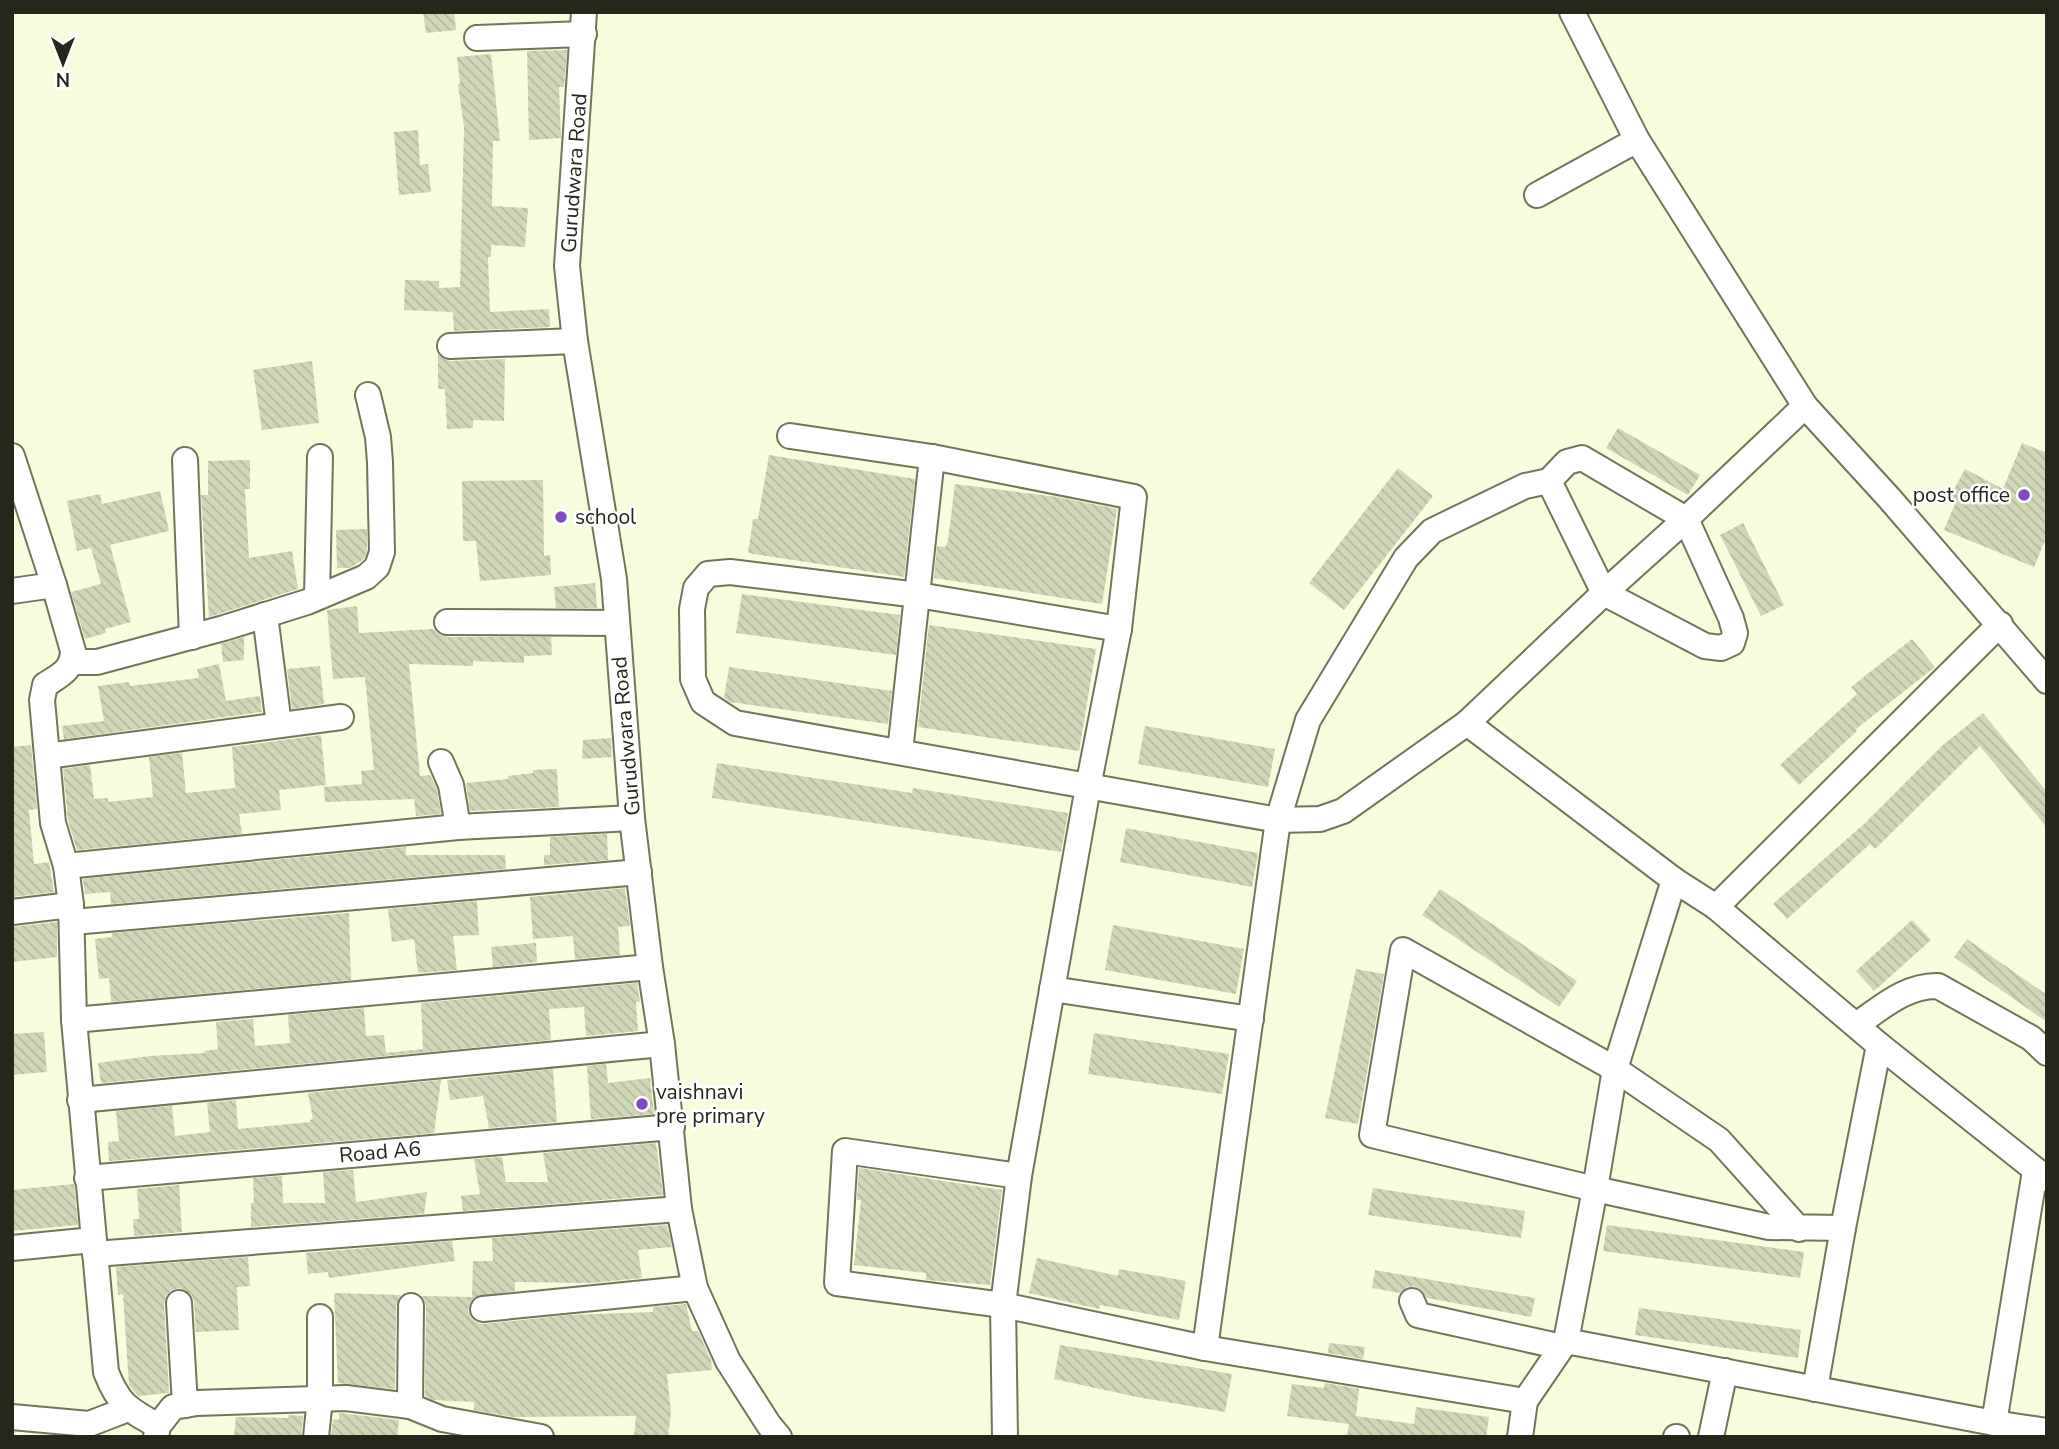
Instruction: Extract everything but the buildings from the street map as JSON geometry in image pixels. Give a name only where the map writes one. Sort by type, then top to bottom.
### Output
[{"type":"street","points":[[1572,12],[1637,140],[1805,406],[2000,624],[2044,669]]},
{"type":"street","points":[[477,38],[584,23]]},
{"type":"street","name":"Gurudwara Road","points":[[584,23],[567,266],[575,341],[614,579],[632,818],[672,1127],[679,1209],[695,1288],[728,1361],[779,1437]]},
{"type":"street","points":[[1537,195],[1637,140]]},
{"type":"street","points":[[450,346],[575,341]]},
{"type":"street","points":[[72,662],[97,662],[191,637],[265,615],[366,577],[377,567],[382,552],[379,437],[368,395]]},
{"type":"street","points":[[1119,629],[918,596],[730,572],[708,575],[696,588],[692,609],[693,679],[703,702],[735,723],[1278,820],[1320,819],[1343,811],[1467,723],[1805,406]]},
{"type":"street","points":[[790,436],[932,457],[1134,497],[1119,629],[1088,786],[1020,1176],[1003,1305],[1005,1437]]},
{"type":"street","points":[[12,457],[17,488],[54,585],[73,651],[68,671],[45,685],[42,700],[53,823],[66,866],[72,914],[74,1020],[80,1100],[106,1372],[114,1393],[128,1409],[157,1432],[173,1407],[346,1398],[410,1406],[440,1428],[529,1435]]},
{"type":"street","points":[[317,597],[320,457]]},
{"type":"street","points":[[900,752],[932,457]]},
{"type":"street","points":[[1205,1348],[1278,820],[1308,720],[1406,558],[1432,531],[1525,486],[1549,481],[1567,462],[1582,458],[1686,519],[1731,618],[1735,633],[1732,643],[1721,648],[1705,646],[1604,593],[1549,481]]},
{"type":"street","points":[[185,460],[191,637]]},
{"type":"street","points":[[12,591],[54,585]]},
{"type":"street","points":[[265,615],[279,725]]},
{"type":"street","points":[[447,622],[617,624]]},
{"type":"street","points":[[1716,907],[2000,624]]},
{"type":"street","points":[[47,756],[341,717]]},
{"type":"street","points":[[1467,723],[1674,880],[1716,907],[1879,1045],[2041,1175],[1981,1427]]},
{"type":"street","points":[[441,762],[451,785],[458,827]]},
{"type":"street","points":[[66,866],[458,827],[632,818]]},
{"type":"street","points":[[12,912],[72,914],[639,872]]},
{"type":"street","points":[[1520,1437],[1525,1401],[1564,1344],[1595,1189],[1615,1069],[1674,880]]},
{"type":"street","points":[[1799,1229],[1719,1140],[1615,1069],[1403,950],[1372,1135],[1595,1189],[1769,1227],[1799,1229],[1843,1228]]},
{"type":"street","points":[[74,1020],[650,967]]},
{"type":"street","points":[[1856,1025],[1911,989],[1938,986],[2031,1038],[2047,1053]]},
{"type":"street","points":[[1052,989],[1251,1019]]},
{"type":"street","points":[[80,1100],[662,1044]]},
{"type":"street","points":[[1815,1389],[1879,1045]]},
{"type":"street","name":"Road A6","points":[[88,1178],[672,1127]]},
{"type":"street","points":[[1020,1176],[845,1151],[837,1283],[1003,1305],[1205,1348],[1525,1401]]},
{"type":"street","points":[[12,1248],[94,1247],[679,1209]]},
{"type":"street","points":[[483,1309],[695,1288]]},
{"type":"street","points":[[1412,1301],[1418,1315],[1564,1344],[1725,1371],[1981,1427],[2047,1430]]},
{"type":"street","points":[[180,1303],[185,1405]]},
{"type":"street","points":[[410,1406],[411,1306]]},
{"type":"street","points":[[316,1437],[320,1398],[320,1317]]},
{"type":"street","points":[[1712,1437],[1725,1371]]},
{"type":"street","points":[[12,1417],[89,1424],[128,1409]]},
{"type":"place","name":"post office","points":[[2024,495]]},
{"type":"place","name":"school","points":[[561,517]]},
{"type":"place","name":"vaishnavi pre primary","points":[[642,1104]]}]
